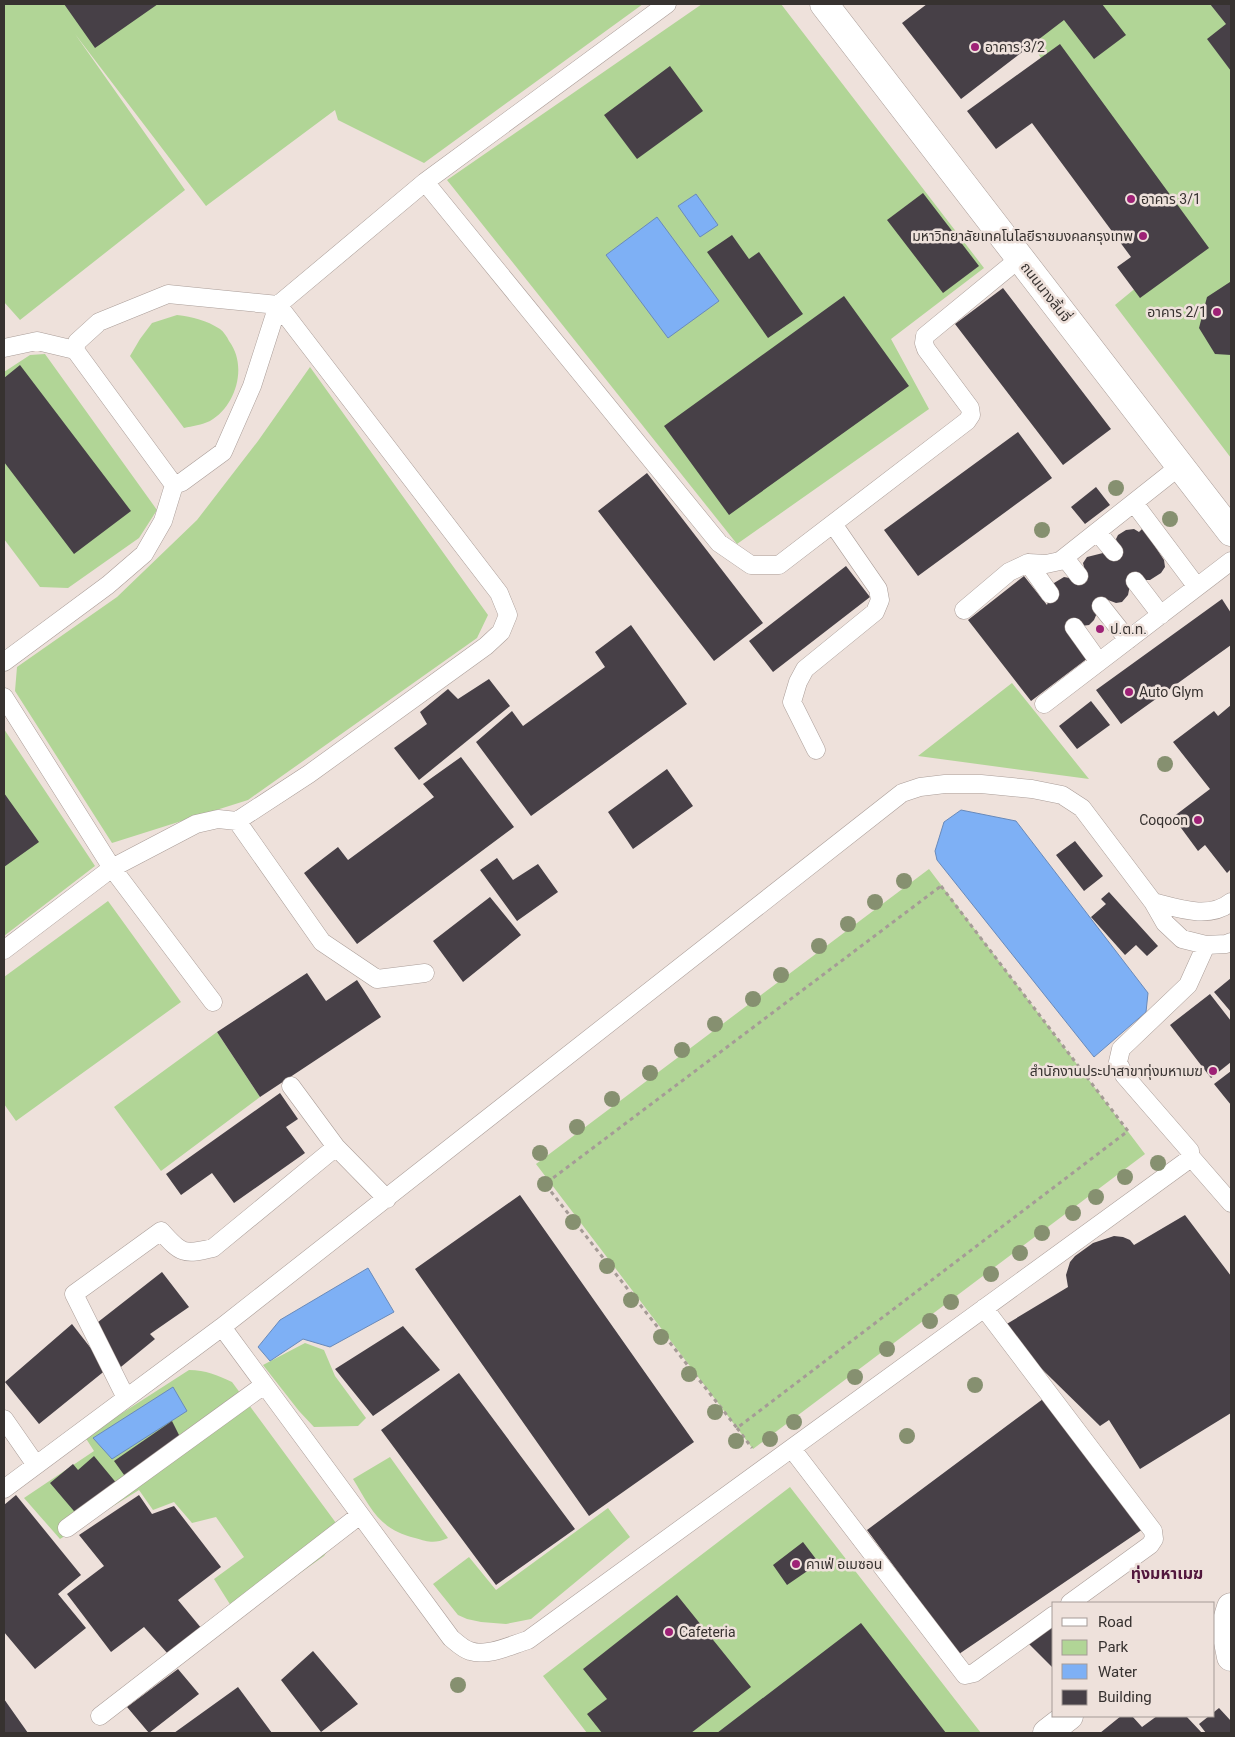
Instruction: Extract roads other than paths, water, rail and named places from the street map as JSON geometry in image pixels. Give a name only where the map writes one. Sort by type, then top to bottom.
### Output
[{"type":"main road","name":"ถนนนางลิ้นจี่","points":[[824,4],[1231,532]]},
{"type":"main road","points":[[1223,1621],[1231,1657]]},
{"type":"main road","points":[[1047,1733],[1068,1717]]},
{"type":"lane","points":[[174,485],[182,482],[223,452],[252,386],[278,304],[425,182],[667,4]]},
{"type":"lane","points":[[425,182],[718,543],[751,565],[779,565],[967,421],[971,415],[970,408],[926,349],[925,336],[1020,258]]},
{"type":"lane","points":[[4,950],[112,868],[196,824],[218,819],[237,821],[309,774],[486,646],[501,632],[508,615],[499,593],[278,304],[168,294],[99,322],[77,342],[75,350]]},
{"type":"lane","points":[[4,348],[37,340],[75,350],[174,485]]},
{"type":"lane","points":[[964,610],[1009,572],[1028,563],[1046,564],[1065,558],[1180,466]]},
{"type":"lane","points":[[4,662],[108,585],[144,554],[163,521],[174,485]]},
{"type":"lane","points":[[1134,504],[1197,587]]},
{"type":"lane","points":[[816,750],[792,702],[798,682],[805,669],[875,612],[880,600],[878,589],[833,524]]},
{"type":"lane","points":[[1098,533],[1114,552]]},
{"type":"lane","points":[[1065,558],[1079,576]]},
{"type":"lane","points":[[1044,704],[1231,562]]},
{"type":"lane","points":[[1028,563],[1050,594]]},
{"type":"lane","points":[[1135,581],[1161,615]]},
{"type":"lane","points":[[1102,606],[1128,640]]},
{"type":"lane","points":[[1074,628],[1099,662]]},
{"type":"lane","points":[[4,696],[112,868],[213,1002]]},
{"type":"lane","points":[[4,1490],[222,1327],[387,1199],[902,793],[920,787],[945,784],[972,784],[1032,789],[1062,795],[1082,808],[1153,902],[1165,923],[1182,939],[1206,945],[1231,942]]},
{"type":"lane","points":[[237,821],[322,942],[377,979],[425,973]]},
{"type":"lane","points":[[1153,902],[1200,913],[1227,906],[1231,902]]},
{"type":"lane","points":[[1206,945],[1188,985],[1121,1050],[1118,1062],[1124,1074],[1190,1151],[1190,1156],[1231,1203]]},
{"type":"lane","points":[[291,1086],[336,1147],[387,1199]]},
{"type":"lane","points":[[126,1398],[74,1294],[161,1231],[176,1248],[192,1253],[213,1248],[336,1147]]},
{"type":"lane","points":[[222,1327],[451,1638],[464,1649],[472,1652],[489,1652],[528,1640],[1188,1160],[1190,1156]]},
{"type":"lane","points":[[984,1308],[1153,1531],[1154,1539],[1150,1545],[1071,1602]]},
{"type":"lane","points":[[67,1528],[264,1384]]},
{"type":"lane","points":[[4,1419],[36,1465]]},
{"type":"lane","points":[[792,1449],[965,1675],[974,1673],[1052,1616]]},
{"type":"lane","points":[[100,1716],[360,1515]]},
{"type":"water","points":[[696,194],[718,225],[700,237],[678,206]]},
{"type":"water","points":[[657,217],[719,301],[668,338],[606,255]]},
{"type":"water","points":[[961,810],[1016,821],[1148,993],[1146,1012],[1094,1057],[937,860],[935,851],[944,822]]},
{"type":"water","points":[[368,1268],[394,1312],[330,1347],[303,1339],[270,1361],[258,1347],[280,1320]]},
{"type":"water","points":[[173,1387],[187,1411],[112,1459],[93,1438]]},
{"type":"place","name":"อาคาร 3/2","points":[[975,47]]},
{"type":"place","name":"อาคาร 3/1","points":[[1131,199]]},
{"type":"place","name":"มหาวิทยาลัยเทคโนโลยีราชมงคลกรุงเทพ","points":[[1143,236]]},
{"type":"place","name":"อาคาร 2/1","points":[[1217,312]]},
{"type":"place","name":"ป.ต.ท.","points":[[1100,629]]},
{"type":"place","name":"Auto Glym","points":[[1129,692]]},
{"type":"place","name":"Coqoon","points":[[1198,820]]},
{"type":"place","name":"สำนักงานประปาสาขาทุ่งมหาเมฆ","points":[[1213,1071]]},
{"type":"place","name":"คาเฟ่ อเมซอน","points":[[796,1564]]},
{"type":"place","name":"Cafeteria","points":[[669,1632]]},
{"type":"district","name":"ทุ่งมหาเมฆ","points":[[1167,1573]]}]
